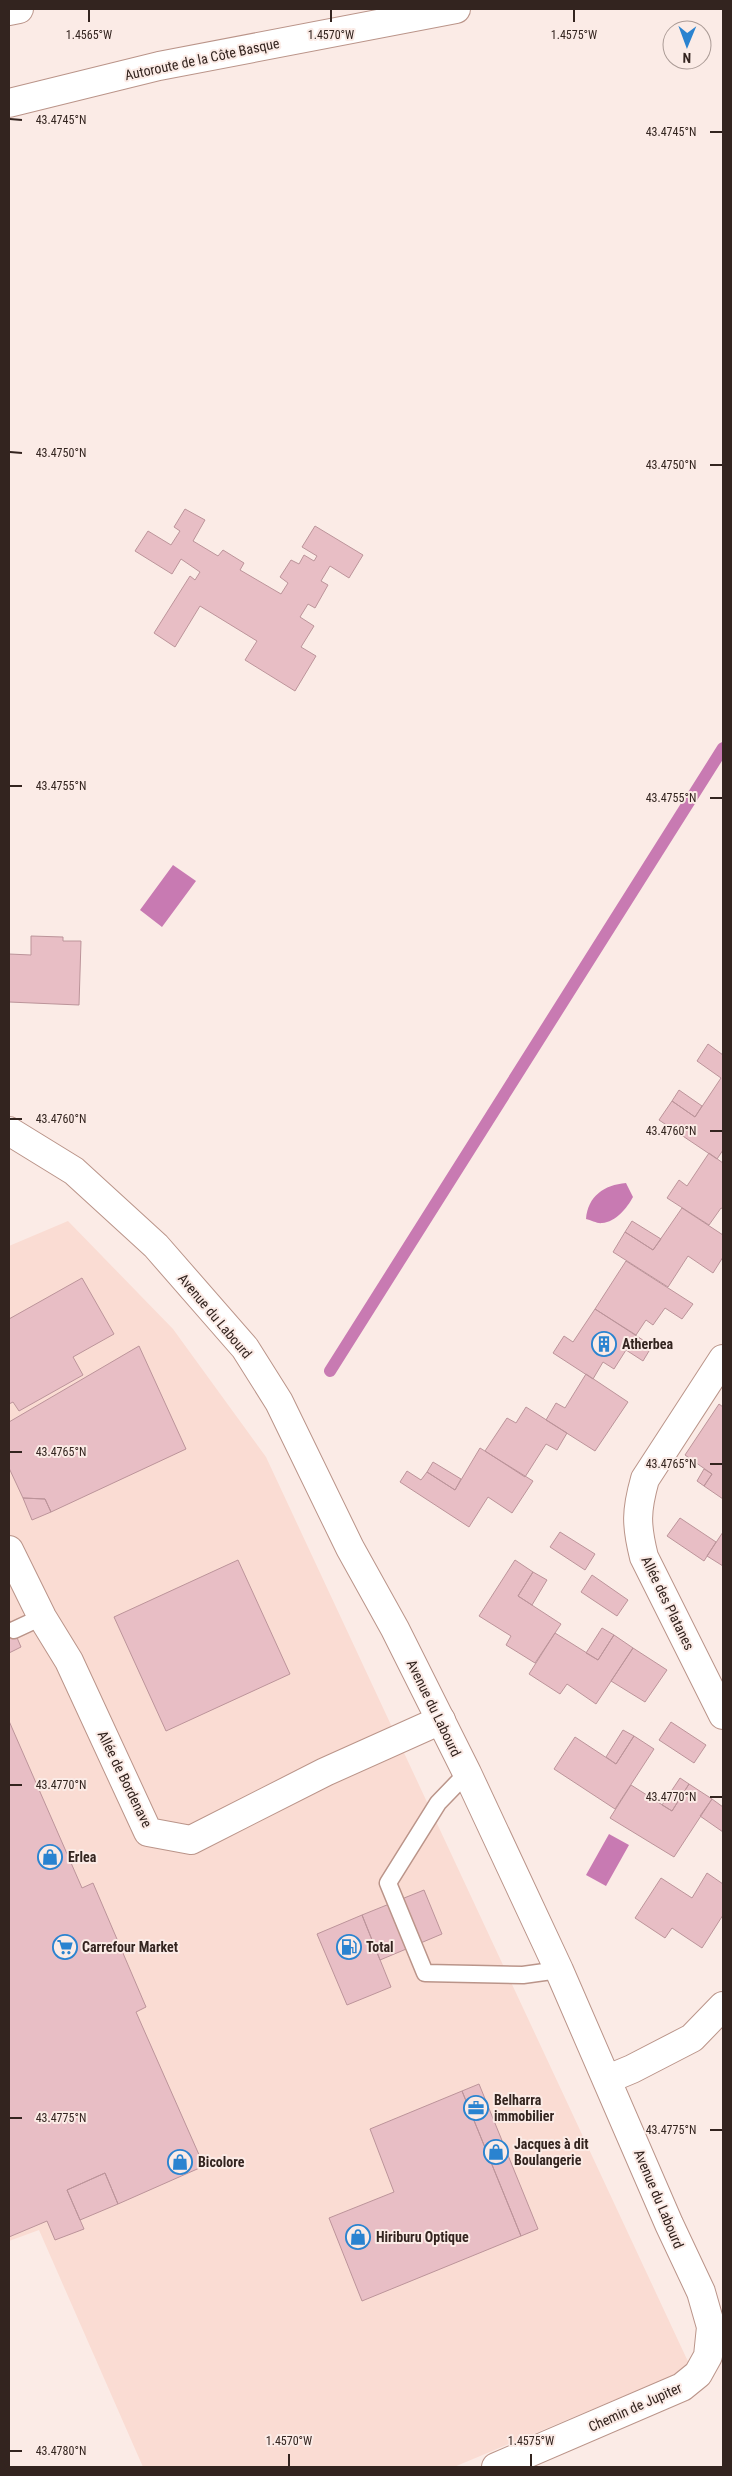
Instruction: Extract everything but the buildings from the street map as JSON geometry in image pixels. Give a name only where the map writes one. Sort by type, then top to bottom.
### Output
[{"type":"main road","points":[[9,11],[19,9]]},
{"type":"main road","name":"Autoroute de la Côte Basque","points":[[9,103],[159,66],[456,9]]},
{"type":"main road","name":"Avenue du Labourd","points":[[9,1131],[74,1171],[156,1246],[244,1348],[279,1402],[350,1548],[441,1720],[559,1970],[608,2079],[669,2224],[701,2292],[711,2327],[715,2364]]},
{"type":"main road","name":"Allée des Platanes","points":[[723,1359],[645,1479],[639,1501],[637,1529],[644,1557],[723,1715]]},
{"type":"main road","name":"Allée de Bordenave","points":[[9,1550],[42,1617],[69,1661],[148,1832],[191,1840],[325,1772],[441,1720]]},
{"type":"main road","points":[[608,2079],[632,2069],[692,2038],[723,2006]]},
{"type":"main road","name":"Chemin de Jupiter","points":[[496,2467],[682,2387],[698,2374],[715,2364]]},
{"type":"lane","points":[[14,1630],[42,1617]]},
{"type":"lane","points":[[466,1773],[438,1803],[388,1883],[425,1973],[523,1975],[559,1970]]},
{"type":"shaded area","points":[[173,865],[196,881],[162,927],[140,910]]},
{"type":"shaded area","points":[[626,1183],[633,1197],[620,1214],[612,1220],[602,1223],[586,1219],[590,1204],[598,1193],[611,1186]]},
{"type":"shaded area","points":[[68,1221],[173,1329],[266,1457],[691,2368],[454,2467],[143,2467],[39,2230],[9,2241],[9,1246]]},
{"type":"shaded area","points":[[609,1834],[629,1845],[606,1886],[586,1875]]},
{"type":"waterway","points":[[330,1371],[723,748]]},
{"type":"place","name":"Atherbea","points":[[604,1344]]},
{"type":"place","name":"Erlea","points":[[50,1857]]},
{"type":"place","name":"Carrefour Market","points":[[65,1947]]},
{"type":"place","name":"Total","points":[[349,1947]]},
{"type":"place","name":"Belharra immobilier","points":[[476,2108]]},
{"type":"place","name":"Jacques à dit Boulangerie","points":[[496,2152]]},
{"type":"place","name":"Bicolore","points":[[180,2162]]},
{"type":"place","name":"Hiriburu Optique","points":[[358,2237]]}]
